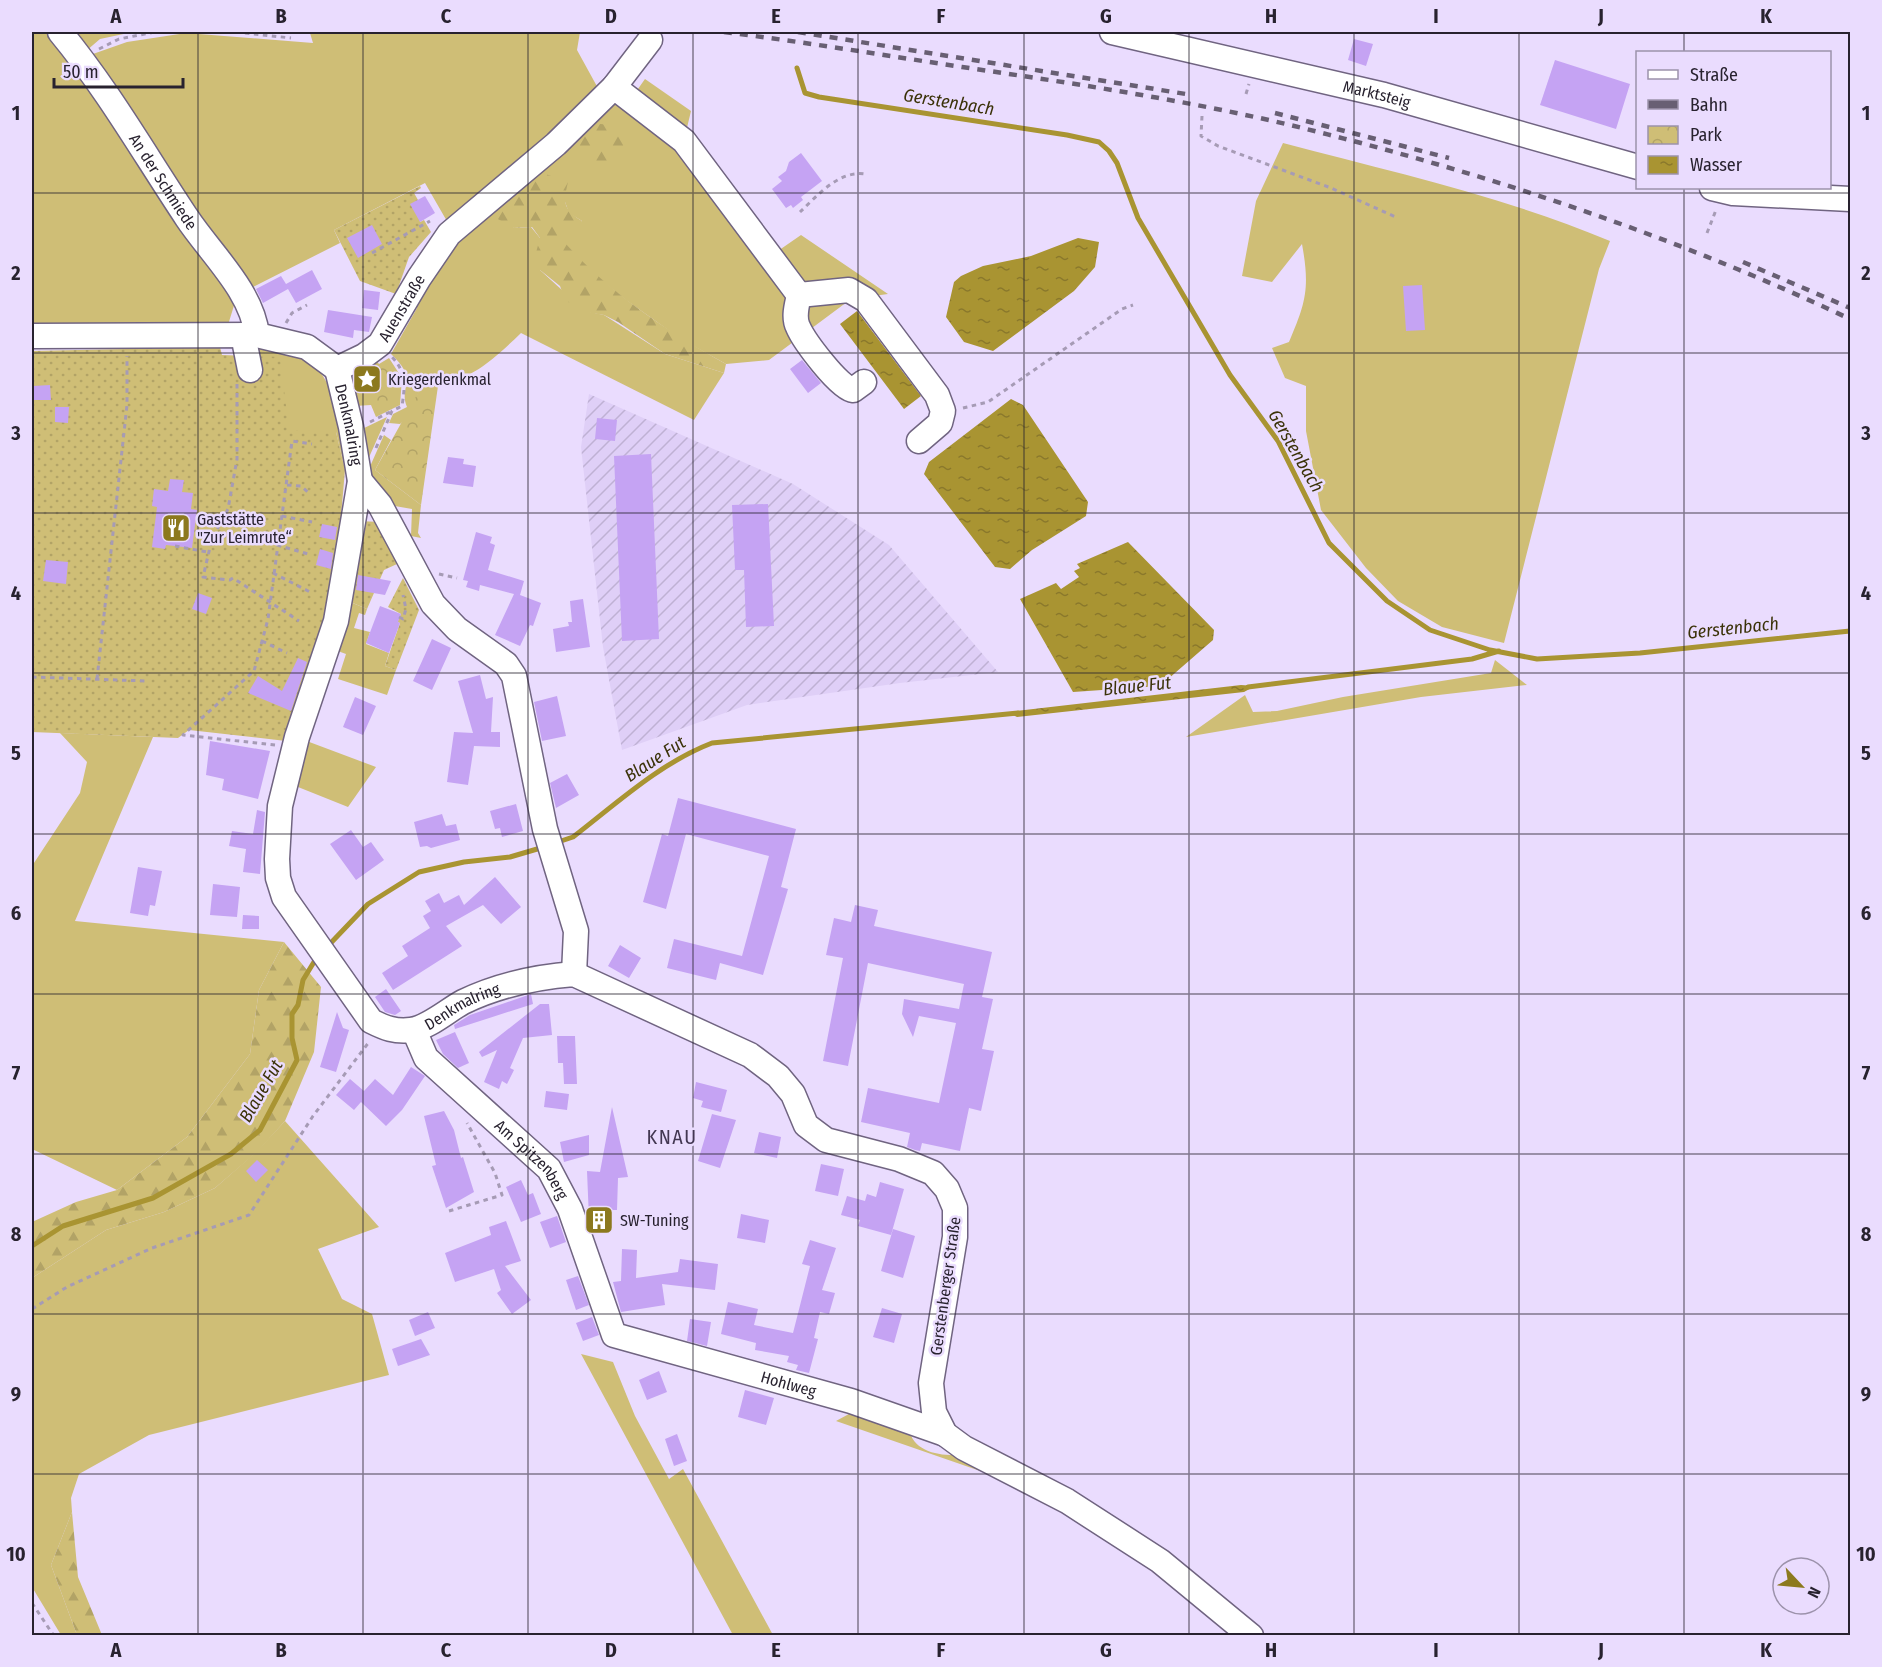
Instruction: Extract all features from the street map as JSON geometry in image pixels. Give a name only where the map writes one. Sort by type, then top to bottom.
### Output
[{"type":"street","name":"An der Schmiede","points":[[60,32],[81,57],[255,317],[260,336],[248,365]]},
{"type":"street","name":"Marktsteig","points":[[1112,32],[1384,95],[1636,166]]},
{"type":"street","name":"Auenstraße","points":[[337,369],[364,356],[380,344],[419,278],[449,234],[532,167],[614,87],[650,40]]},
{"type":"street","points":[[614,87],[684,141],[799,295]]},
{"type":"street","points":[[1717,189],[1733,192],[1851,199]]},
{"type":"street","points":[[799,295],[849,290],[866,300],[937,395],[944,411],[940,423],[919,441]]},
{"type":"street","points":[[799,295],[795,311],[797,326],[810,345],[846,389],[853,390],[864,382]]},
{"type":"street","points":[[32,336],[260,336],[307,347],[337,369]]},
{"type":"street","name":"Denkmalring","points":[[337,369],[351,427],[359,476],[336,621],[294,748],[280,806],[278,878],[284,897],[371,1022],[391,1031],[414,1030],[465,1001],[500,987],[545,976],[574,974],[576,931],[545,829],[513,676],[506,663],[457,629],[433,604],[380,504],[359,476]]},
{"type":"street","name":"Gerstenberger Straße","points":[[574,974],[750,1055],[778,1076],[793,1094],[806,1125],[826,1140],[899,1160],[933,1173],[947,1189],[955,1208],[955,1237],[931,1383],[934,1412],[945,1434]]},
{"type":"street","name":"Am Spitzenberg","points":[[414,1030],[426,1058],[549,1169],[570,1209],[614,1335],[631,1342]]},
{"type":"street","name":"Hohlweg","points":[[631,1342],[851,1401],[945,1434]]},
{"type":"street","points":[[945,1434],[964,1448],[1067,1501],[1160,1561],[1251,1635]]},
{"type":"path","points":[[81,57],[119,39],[155,32]]},
{"type":"path","points":[[236,32],[291,38]]},
{"type":"path","points":[[1202,116],[1201,136],[1218,146],[1331,188],[1398,218]]},
{"type":"path","points":[[800,212],[833,182],[850,175],[864,174]]},
{"type":"path","points":[[1707,233],[1715,213]]},
{"type":"path","points":[[372,253],[430,221]]},
{"type":"path","points":[[260,336],[307,305]]},
{"type":"path","points":[[944,411],[988,402],[1122,309],[1134,305]]},
{"type":"path","points":[[98,679],[127,405],[127,354]]},
{"type":"path","points":[[359,476],[368,467],[392,411],[402,406],[405,378],[392,357]]},
{"type":"path","points":[[248,365],[237,363],[237,459],[228,509],[207,552],[203,577],[230,580],[233,578],[300,621]]},
{"type":"path","points":[[294,748],[183,735],[254,670],[270,600],[292,441],[312,444]]},
{"type":"path","points":[[287,485],[301,486],[309,493]]},
{"type":"path","points":[[282,516],[312,522]]},
{"type":"path","points":[[277,545],[308,554]]},
{"type":"path","points":[[175,546],[175,548],[207,552]]},
{"type":"path","points":[[273,573],[310,592]]},
{"type":"path","points":[[399,617],[403,619],[406,609],[402,586]]},
{"type":"path","points":[[262,641],[287,652]]},
{"type":"path","points":[[32,677],[147,681]]},
{"type":"path","points":[[32,1309],[68,1287],[152,1248],[249,1215],[313,1116],[360,1058],[380,1026]]},
{"type":"path","points":[[449,1211],[502,1195],[495,1173],[463,1113]]},
{"type":"path","points":[[32,1603],[54,1635]]},
{"type":"shaded area","points":[[589,394],[793,484],[889,545],[998,672],[900,683],[747,705],[622,750],[603,647],[581,447]]},
{"type":"green space","points":[[32,32],[53,32],[236,299],[228,325],[32,330]]},
{"type":"green space","points":[[69,32],[133,32],[100,39],[86,51]]},
{"type":"green space","points":[[290,32],[580,32],[577,50],[599,90],[562,130],[448,223],[425,183],[334,230],[340,243],[247,290],[90,55],[127,42],[186,33],[313,43],[310,33]]},
{"type":"green space","points":[[645,79],[691,111],[685,136],[762,262],[801,235],[888,294],[851,299],[769,360],[726,364],[681,339],[590,271],[564,243],[582,221],[569,213],[564,199],[540,172],[610,103],[628,103]]},
{"type":"green space","points":[[591,123],[620,126],[626,150],[612,161],[598,166],[581,152],[577,137]]},
{"type":"green space","points":[[1283,143],[1489,198],[1610,241],[1599,269],[1504,643],[1442,627],[1398,601],[1366,568],[1321,510],[1306,431],[1306,386],[1285,378],[1272,348],[1289,342],[1303,305],[1306,272],[1302,244],[1272,282],[1242,276],[1256,201]]},
{"type":"green space","points":[[540,172],[568,182],[565,195],[566,205],[571,213],[582,221],[577,235],[565,243],[601,279],[621,295],[682,338],[726,364],[724,373],[665,354],[618,322],[604,315],[585,312],[565,300],[560,286],[540,270],[534,260],[540,238],[532,227],[514,228],[496,218],[499,203]]},
{"type":"green space","points":[[420,186],[421,188],[414,193],[418,200],[420,222],[424,220],[431,232],[409,257],[396,294],[360,281],[334,230]]},
{"type":"green space","points":[[499,203],[514,228],[531,227],[540,238],[540,270],[585,311],[604,315],[665,354],[724,373],[694,420],[521,333],[489,362],[464,377],[451,382],[423,384],[405,420],[400,424],[389,423],[393,414],[407,407],[406,377],[400,363],[391,354],[417,308],[416,299],[445,251]]},
{"type":"green space","points":[[265,346],[301,356],[314,365],[324,377],[336,407],[345,470],[336,432],[279,434],[254,351]]},
{"type":"green space","points":[[220,347],[222,355],[280,357],[289,430],[336,432],[345,470],[333,608],[286,741],[189,730],[178,738],[32,732],[32,351]]},
{"type":"green space","points":[[389,358],[402,378],[400,405],[376,417],[371,405],[355,406],[354,378],[361,369],[375,359],[379,364]]},
{"type":"green space","points":[[423,384],[438,386],[421,505],[375,470]]},
{"type":"green space","points":[[387,417],[366,464],[360,430]]},
{"type":"green space","points":[[384,435],[391,440],[375,470],[421,505],[418,533],[421,538],[411,536],[412,509],[389,505],[368,471]]},
{"type":"green space","points":[[359,521],[380,522],[397,564],[384,570],[367,609],[348,601]]},
{"type":"green space","points":[[403,578],[419,610],[396,670],[385,666],[401,614],[388,607]]},
{"type":"green space","points":[[348,601],[367,609],[365,615],[359,613],[354,628],[370,632],[366,644],[389,653],[385,666],[396,670],[387,695],[338,679],[346,654],[335,650]]},
{"type":"green space","points":[[1495,660],[1527,685],[1421,697],[1186,737],[1245,695],[1253,712],[1277,711],[1343,697],[1491,673]]},
{"type":"green space","points":[[60,733],[153,737],[75,921],[284,942],[259,990],[250,1054],[187,1137],[117,1190],[32,1149],[32,866],[80,793],[87,762]]},
{"type":"green space","points":[[304,740],[376,767],[348,807],[293,785]]},
{"type":"green space","points":[[284,942],[321,987],[314,1052],[285,1121],[258,1151],[215,1188],[164,1212],[106,1230],[32,1278],[32,1222],[76,1202],[117,1190],[187,1137],[250,1054],[259,990]]},
{"type":"green space","points":[[285,1121],[379,1227],[318,1249],[342,1299],[372,1314],[389,1375],[149,1435],[79,1474],[71,1498],[72,1512],[51,1565],[77,1635],[61,1635],[32,1587],[32,1278],[106,1230],[164,1212],[215,1188],[257,1151]]},
{"type":"green space","points":[[581,1354],[613,1362],[635,1416],[669,1479],[683,1469],[773,1635],[733,1635]]},
{"type":"green space","points":[[860,1408],[909,1428],[915,1442],[927,1450],[934,1453],[958,1455],[1049,1502],[986,1473],[836,1421]]},
{"type":"green space","points":[[72,1512],[78,1577],[102,1635],[77,1635],[51,1565]]},
{"type":"water","points":[[1078,238],[1099,242],[1095,267],[1074,291],[993,351],[964,342],[946,317],[954,282],[961,276],[983,266],[1031,256]]},
{"type":"water","points":[[857,311],[921,396],[904,409],[840,324]]},
{"type":"water","points":[[1011,399],[1023,405],[1088,502],[1086,516],[1032,550],[1010,569],[995,567],[924,474],[929,462]]},
{"type":"water","points":[[1128,542],[1214,630],[1213,640],[1160,686],[1073,692],[1020,599],[1056,583],[1061,589],[1079,577],[1074,571],[1080,568],[1077,564]]},
{"type":"water","points":[[1241,685],[1255,686],[1244,692],[1017,717],[1011,714],[1015,711]]},
{"type":"building","points":[[1354,39],[1373,44],[1366,66],[1348,60]]},
{"type":"building","points":[[1555,60],[1630,84],[1616,129],[1540,105]]},
{"type":"building","points":[[801,153],[822,181],[801,197],[803,200],[793,208],[791,205],[786,208],[772,189],[782,181],[778,177],[786,171],[789,162]]},
{"type":"building","points":[[425,196],[435,213],[420,222],[410,204]]},
{"type":"building","points":[[372,225],[382,244],[358,258],[347,238]]},
{"type":"building","points":[[312,270],[322,289],[296,303],[288,289],[263,303],[256,289],[281,276],[286,284]]},
{"type":"building","points":[[1422,285],[1425,330],[1406,331],[1403,286]]},
{"type":"building","points":[[364,290],[380,292],[378,310],[362,308]]},
{"type":"building","points":[[328,310],[372,317],[369,332],[354,330],[353,338],[324,332]]},
{"type":"building","points":[[802,360],[821,383],[808,393],[790,369]]},
{"type":"building","points":[[50,385],[51,400],[33,400],[33,386]]},
{"type":"building","points":[[55,407],[69,407],[68,423],[55,422]]},
{"type":"building","points":[[597,418],[617,420],[615,441],[595,439]]},
{"type":"building","points":[[651,454],[659,639],[622,641],[614,456]]},
{"type":"building","points":[[448,457],[464,459],[463,464],[476,466],[473,487],[443,483]]},
{"type":"building","points":[[170,479],[184,480],[182,492],[193,493],[191,509],[197,510],[192,548],[166,545],[165,549],[152,547],[157,507],[152,506],[154,489],[168,491]]},
{"type":"building","points":[[768,504],[774,626],[746,627],[744,570],[735,570],[732,505]]},
{"type":"building","points":[[322,524],[337,527],[335,540],[319,537]]},
{"type":"building","points":[[476,532],[492,537],[490,543],[495,545],[488,570],[524,581],[520,595],[541,603],[533,626],[530,625],[520,646],[495,635],[514,594],[480,585],[479,591],[466,587],[468,581],[463,580]]},
{"type":"building","points":[[320,549],[333,553],[331,569],[316,565]]},
{"type":"building","points":[[46,560],[68,562],[66,584],[43,581]]},
{"type":"building","points":[[358,575],[391,581],[385,595],[356,590]]},
{"type":"building","points":[[198,593],[212,598],[206,614],[192,609]]},
{"type":"building","points":[[583,599],[590,647],[556,652],[553,629],[569,626],[568,622],[572,622],[570,601]]},
{"type":"building","points":[[380,606],[401,614],[389,653],[366,643]]},
{"type":"building","points":[[432,639],[451,648],[432,690],[413,681]]},
{"type":"building","points":[[298,658],[307,662],[291,711],[248,693],[258,676],[282,691]]},
{"type":"building","points":[[480,675],[486,699],[493,697],[491,732],[500,732],[500,747],[474,746],[468,785],[447,782],[454,732],[473,733],[458,681]]},
{"type":"building","points":[[557,696],[566,736],[542,741],[534,702]]},
{"type":"building","points":[[355,697],[376,706],[363,735],[343,727]]},
{"type":"building","points":[[210,741],[270,751],[258,799],[222,790],[224,779],[206,775]]},
{"type":"building","points":[[567,774],[579,795],[556,808],[550,783]]},
{"type":"building","points":[[678,798],[796,829],[781,887],[788,889],[763,975],[720,963],[716,980],[667,968],[674,939],[742,956],[769,856],[686,834],[666,909],[643,902],[662,834],[668,836]]},
{"type":"building","points":[[516,804],[523,831],[502,837],[500,828],[495,829],[490,811]]},
{"type":"building","points":[[257,810],[265,812],[260,874],[243,872],[246,849],[229,846],[232,831],[253,834]]},
{"type":"building","points":[[442,814],[446,826],[456,824],[460,840],[431,848],[420,847],[414,822]]},
{"type":"building","points":[[351,830],[363,847],[371,842],[384,860],[356,880],[330,844]]},
{"type":"building","points":[[138,867],[162,871],[155,906],[150,905],[148,916],[130,913]]},
{"type":"building","points":[[495,877],[521,907],[501,924],[483,905],[446,926],[462,946],[393,990],[382,973],[408,956],[402,946],[430,928],[423,916],[431,911],[425,901],[439,893],[444,903],[459,895],[464,905]]},
{"type":"building","points":[[213,884],[240,887],[237,917],[210,915]]},
{"type":"building","points":[[855,905],[878,910],[874,926],[992,952],[982,997],[993,999],[982,1049],[994,1051],[981,1111],[969,1108],[960,1151],[922,1143],[920,1151],[915,1150],[907,1147],[910,1133],[861,1122],[868,1088],[939,1103],[956,1023],[919,1016],[913,1037],[902,1014],[904,999],[959,1009],[964,984],[868,963],[848,1066],[823,1061],[843,958],[826,955],[834,918],[851,922]]},
{"type":"building","points":[[243,915],[259,916],[259,929],[242,929]]},
{"type":"building","points":[[620,945],[641,958],[629,978],[608,966]]},
{"type":"building","points":[[386,989],[401,1011],[395,1015],[385,1012],[375,997]]},
{"type":"building","points":[[531,994],[533,1004],[455,1029],[454,1025],[470,1015]]},
{"type":"building","points":[[540,1004],[549,1004],[552,1035],[523,1038],[510,1068],[514,1070],[507,1084],[502,1081],[499,1089],[484,1082],[497,1050],[482,1057],[479,1052]]},
{"type":"building","points":[[337,1012],[343,1028],[349,1030],[336,1072],[320,1067]]},
{"type":"building","points":[[455,1032],[469,1063],[458,1068],[443,1054],[436,1040]]},
{"type":"building","points":[[557,1036],[575,1036],[577,1084],[564,1084],[563,1063],[558,1063]]},
{"type":"building","points":[[411,1067],[425,1076],[402,1110],[386,1126],[361,1102],[354,1110],[336,1095],[350,1079],[364,1091],[375,1079],[393,1095]]},
{"type":"building","points":[[696,1082],[727,1090],[721,1112],[701,1107],[703,1101],[693,1098]]},
{"type":"building","points":[[546,1091],[569,1094],[567,1110],[544,1107]]},
{"type":"building","points":[[612,1107],[628,1177],[618,1178],[617,1210],[609,1210],[609,1230],[593,1230],[589,1219],[587,1171],[600,1172]]},
{"type":"building","points":[[444,1111],[454,1130],[461,1158],[463,1157],[474,1192],[446,1208],[432,1166],[436,1165],[424,1116]]},
{"type":"building","points":[[712,1114],[736,1120],[720,1168],[698,1161]]},
{"type":"building","points":[[759,1132],[781,1137],[777,1158],[754,1153]]},
{"type":"building","points":[[589,1135],[589,1155],[564,1162],[560,1142]]},
{"type":"building","points":[[257,1160],[268,1170],[256,1182],[246,1171]]},
{"type":"building","points":[[821,1164],[844,1169],[838,1196],[815,1191]]},
{"type":"building","points":[[521,1180],[528,1195],[533,1193],[541,1214],[521,1222],[506,1187]]},
{"type":"building","points":[[880,1182],[904,1189],[891,1235],[858,1226],[860,1220],[841,1215],[847,1196],[865,1201],[867,1194],[876,1197]]},
{"type":"building","points":[[741,1214],[769,1220],[765,1243],[737,1238]]},
{"type":"building","points":[[557,1216],[566,1242],[550,1248],[540,1222]]},
{"type":"building","points":[[506,1221],[521,1261],[505,1266],[531,1300],[512,1314],[497,1293],[501,1290],[494,1269],[455,1282],[445,1253],[491,1235],[489,1227]]},
{"type":"building","points":[[893,1229],[915,1236],[903,1278],[881,1271]]},
{"type":"building","points":[[810,1240],[836,1248],[822,1290],[835,1293],[829,1314],[820,1312],[814,1338],[818,1339],[809,1373],[796,1370],[798,1365],[787,1362],[789,1356],[755,1350],[756,1343],[721,1334],[728,1302],[758,1309],[754,1325],[793,1333],[810,1266],[802,1264]]},
{"type":"building","points":[[622,1249],[637,1250],[636,1278],[678,1272],[680,1259],[718,1264],[715,1290],[662,1284],[665,1305],[621,1312],[613,1282],[621,1281]]},
{"type":"building","points":[[578,1276],[589,1305],[576,1310],[566,1280]]},
{"type":"building","points":[[882,1308],[902,1314],[894,1343],[873,1337]]},
{"type":"building","points":[[428,1312],[435,1328],[415,1336],[409,1320]]},
{"type":"building","points":[[592,1317],[599,1335],[583,1341],[576,1323]]},
{"type":"building","points":[[690,1319],[711,1322],[707,1346],[687,1341]]},
{"type":"building","points":[[421,1339],[430,1355],[398,1366],[392,1349]]},
{"type":"building","points":[[659,1371],[667,1392],[647,1400],[639,1380]]},
{"type":"building","points":[[745,1390],[774,1398],[766,1425],[738,1417]]},
{"type":"building","points":[[677,1434],[687,1461],[674,1466],[665,1439]]},
{"type":"waterway","name":"Gerstenbach","points":[[797,68],[805,93],[819,97],[1067,135],[1099,142],[1117,163],[1138,218],[1230,375],[1278,441],[1329,543],[1387,601],[1430,630],[1490,650],[1537,659],[1640,653],[1850,631]]},
{"type":"waterway","name":"Blaue Fut","points":[[1248,687],[1472,659],[1499,651]]},
{"type":"waterway","name":"Blaue Fut","points":[[555,843],[573,837],[675,761],[712,743],[1018,713]]},
{"type":"waterway","name":"Blaue Fut","points":[[326,948],[368,904],[419,872],[464,862],[510,857],[544,847]]},
{"type":"waterway","name":"Blaue Fut","points":[[32,1246],[63,1226],[153,1198],[231,1154],[260,1130],[297,1060],[292,1038],[292,1014],[298,1005],[303,980],[317,957]]},
{"type":"railway","points":[[724,32],[1125,92],[1246,115],[1359,142],[1502,184],[1644,232],[1782,288],[1850,319]]},
{"type":"railway","points":[[798,32],[1192,95]]},
{"type":"railway","points":[[1275,113],[1449,158]]},
{"type":"railway","points":[[1743,262],[1850,308]]},
{"type":"place","name":"Kriegerdenkmal","points":[[367,379]]},
{"type":"place","name":"Gaststätte \"Zur Leimrute“","points":[[176,528]]},
{"type":"place","name":"SW-Tuning","points":[[599,1220]]},
{"type":"district","name":"KNAU","points":[[672,1137]]}]
